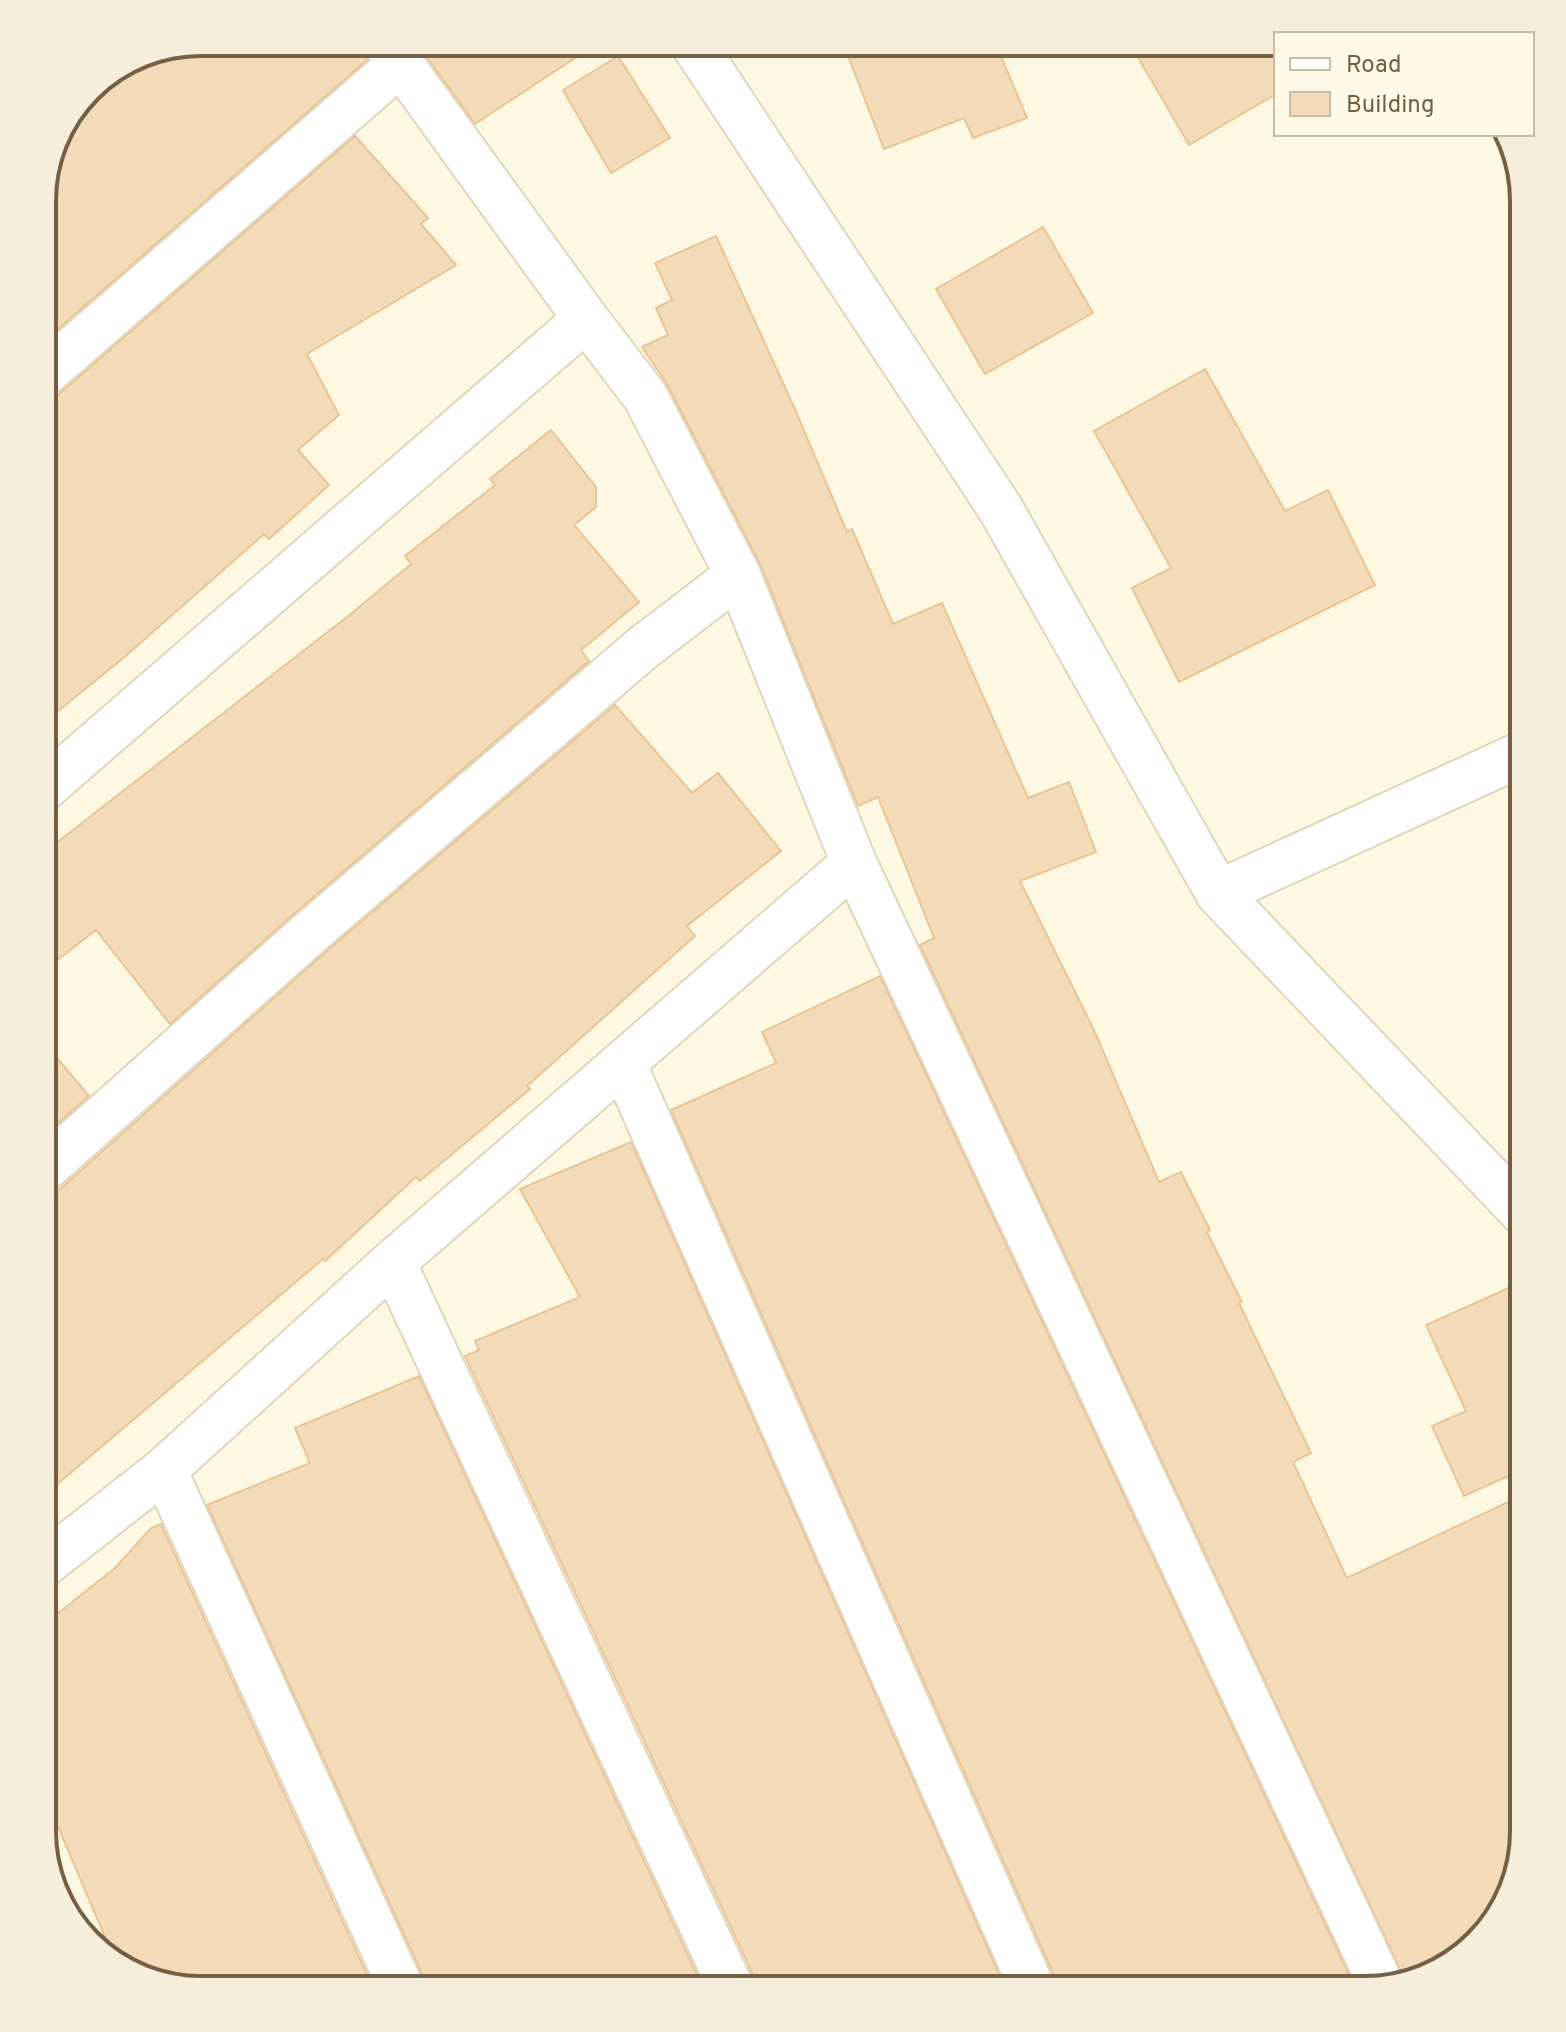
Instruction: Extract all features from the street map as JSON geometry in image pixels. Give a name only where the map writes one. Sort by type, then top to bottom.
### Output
[{"type":"street","points":[[56,363],[389,56]]},
{"type":"street","points":[[396,56],[645,396],[738,575],[854,863],[1376,1975]]},
{"type":"street","points":[[701,56],[1000,508],[1218,893],[1510,1199]]},
{"type":"street","points":[[56,778],[586,319]]},
{"type":"street","points":[[56,1159],[312,931],[644,647],[738,575]]},
{"type":"street","points":[[1218,893],[1510,759]]},
{"type":"street","points":[[56,1555],[164,1470],[393,1262],[854,863]]},
{"type":"street","points":[[623,1063],[1027,1976]]},
{"type":"street","points":[[393,1262],[725,1976]]},
{"type":"street","points":[[164,1470],[396,1976]]},
{"type":"building","points":[[365,56],[367,60],[56,331],[56,192],[59,173],[71,137],[86,113],[106,92],[146,67],[182,57]]},
{"type":"building","points":[[426,56],[578,56],[475,124]]},
{"type":"building","points":[[618,56],[670,138],[611,173],[563,90]]},
{"type":"building","points":[[848,56],[1001,56],[1027,118],[973,138],[964,118],[884,149]]},
{"type":"building","points":[[1137,56],[1274,56],[1274,95],[1189,145]]},
{"type":"building","points":[[355,136],[428,218],[421,224],[456,265],[307,354],[339,415],[298,450],[329,485],[269,539],[264,534],[121,660],[56,713],[58,395]]},
{"type":"building","points":[[1043,227],[1093,313],[985,374],[936,289]]},
{"type":"building","points":[[716,236],[847,532],[852,529],[893,624],[942,603],[1028,798],[1069,782],[1096,852],[1020,881],[1094,1030],[1159,1182],[1181,1172],[1210,1230],[1207,1232],[1242,1302],[1239,1303],[1311,1453],[1293,1462],[1347,1578],[1510,1501],[1509,1850],[1499,1886],[1485,1911],[1460,1940],[1429,1961],[1401,1971],[920,945],[934,938],[878,797],[858,806],[760,564],[667,384],[642,347],[668,335],[656,308],[672,300],[655,263]]},
{"type":"building","points":[[1205,369],[1285,511],[1328,490],[1375,585],[1179,682],[1132,588],[1171,568],[1094,431]]},
{"type":"building","points":[[551,430],[596,487],[596,507],[574,525],[639,602],[581,650],[589,661],[170,1024],[96,930],[56,961],[56,843],[411,564],[405,556],[495,485],[490,479]]},
{"type":"building","points":[[615,705],[692,793],[718,773],[781,851],[687,926],[695,936],[527,1086],[530,1089],[420,1181],[416,1177],[325,1261],[323,1259],[56,1485],[56,1191],[328,950]]},
{"type":"building","points":[[880,976],[1349,1976],[1054,1976],[671,1110],[776,1063],[762,1032]]},
{"type":"building","points":[[56,1057],[89,1096],[56,1125]]},
{"type":"building","points":[[631,1142],[1000,1976],[754,1976],[465,1356],[479,1350],[475,1341],[580,1297],[520,1189]]},
{"type":"building","points":[[1510,1287],[1510,1475],[1464,1496],[1432,1426],[1466,1411],[1426,1325]]},
{"type":"building","points":[[419,1376],[698,1976],[423,1976],[207,1505],[310,1463],[295,1428]]},
{"type":"building","points":[[161,1524],[368,1976],[182,1975],[146,1965],[106,1940],[56,1822],[56,1615],[115,1568],[151,1528]]}]
